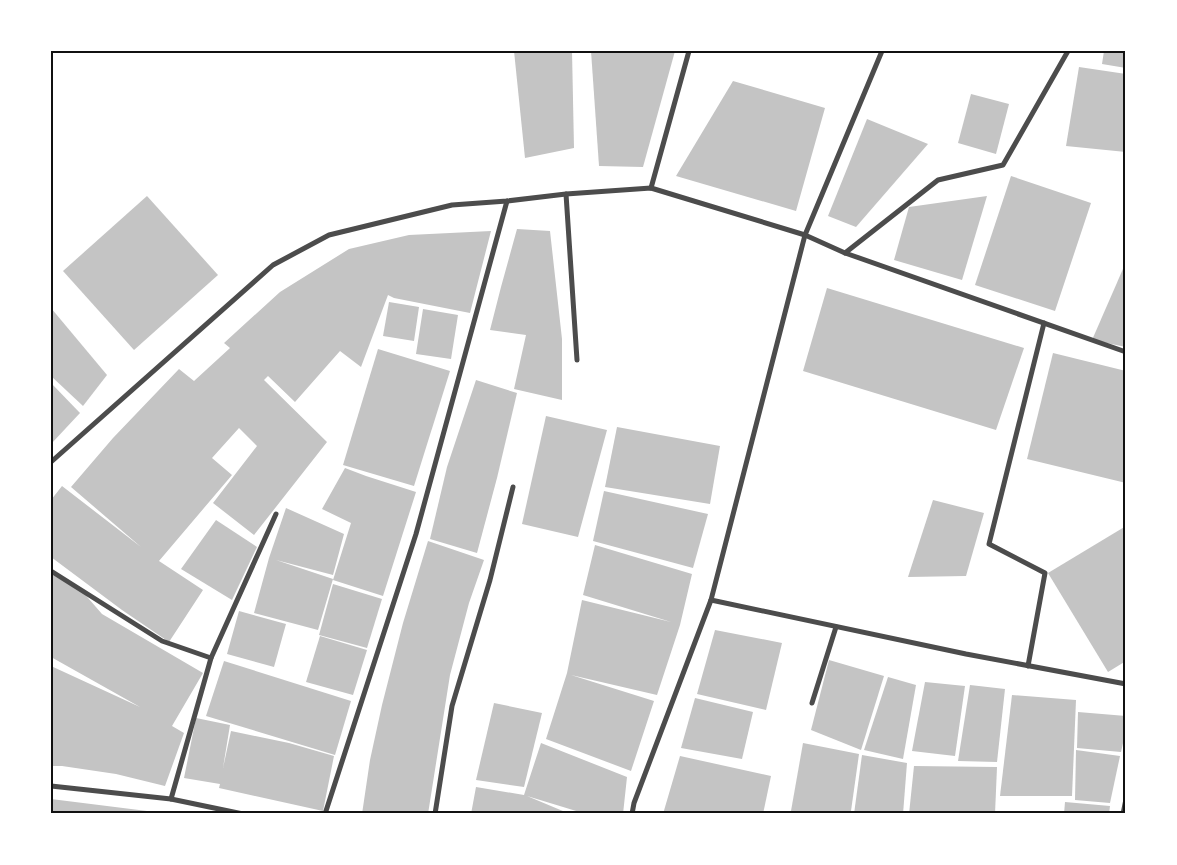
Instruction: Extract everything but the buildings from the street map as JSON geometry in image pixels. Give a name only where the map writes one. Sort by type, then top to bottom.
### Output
[{"type":"street","points":[[651,188],[689,51]]},
{"type":"street","points":[[632,814],[634,803],[711,600],[804,236],[882,51]]},
{"type":"street","points":[[845,253],[938,180],[1003,165],[1068,51]]},
{"type":"street","points":[[51,462],[273,265],[329,235],[452,206],[507,202],[566,194],[651,188],[804,236],[845,253],[1126,352]]},
{"type":"street","points":[[566,194],[577,360]]},
{"type":"street","points":[[325,814],[416,534],[507,202]]},
{"type":"street","points":[[1028,666],[1045,573],[989,544],[1044,323]]},
{"type":"street","points":[[435,814],[452,706],[490,580],[513,486]]},
{"type":"street","points":[[171,799],[211,658],[276,514]]},
{"type":"street","points":[[51,571],[162,641],[211,658]]},
{"type":"street","points":[[711,600],[966,654],[1126,684]]},
{"type":"street","points":[[812,703],[836,627]]},
{"type":"street","points":[[51,786],[171,799],[243,814]]},
{"type":"street","points":[[1123,814],[1126,799]]}]
